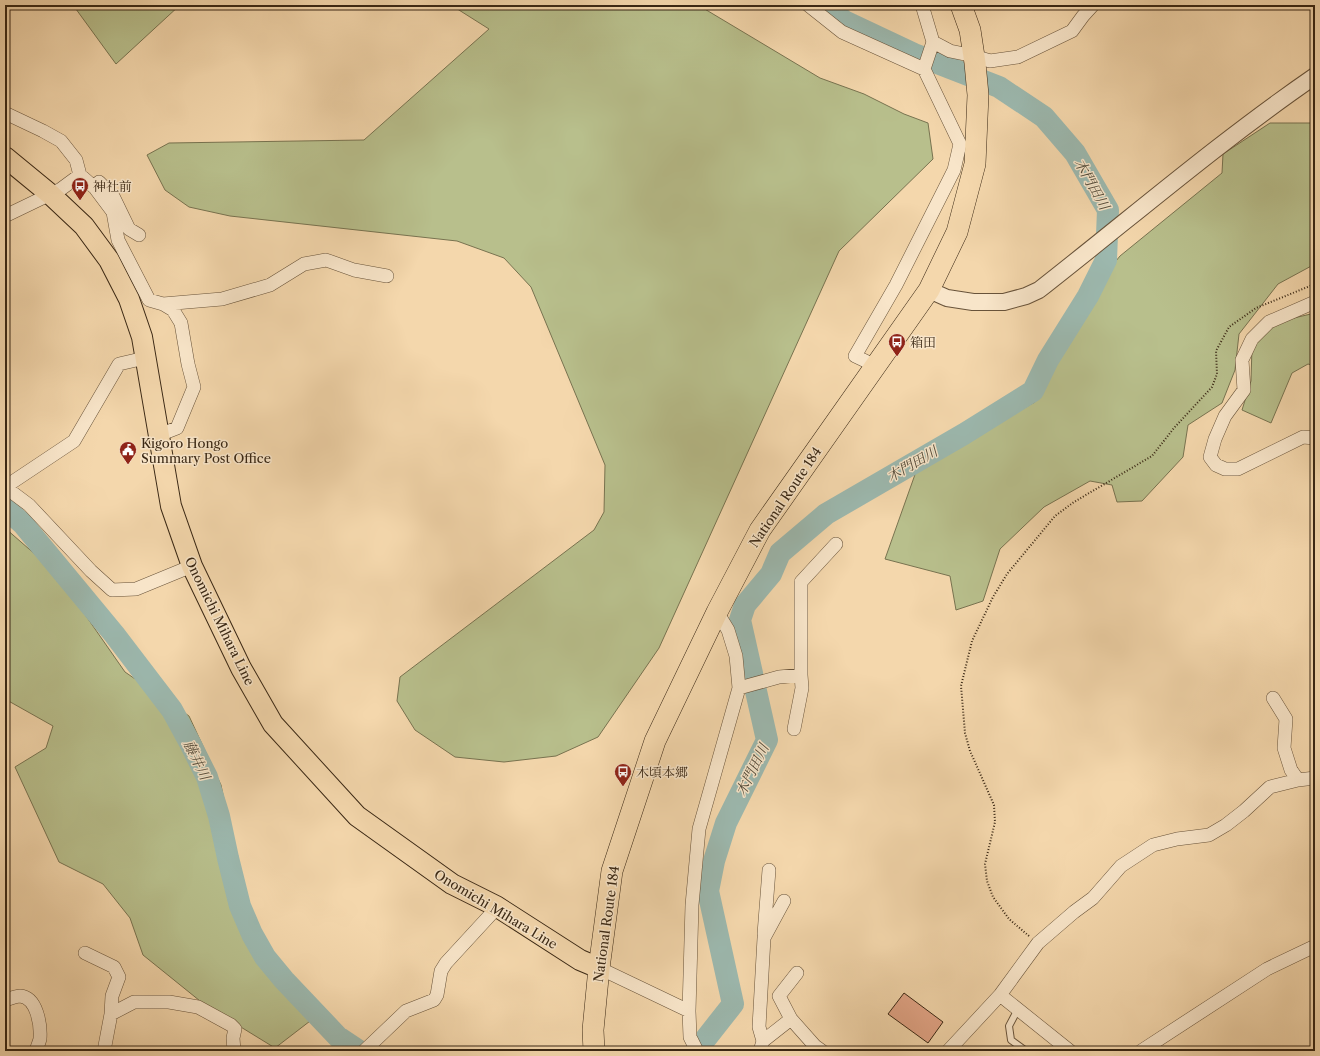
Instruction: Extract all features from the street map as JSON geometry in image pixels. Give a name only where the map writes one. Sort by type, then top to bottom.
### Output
[{"type":"highway","name":"National Route 184","points":[[594,1051],[593,1030],[599,968],[612,871],[655,741],[717,612],[760,530],[929,290],[958,232],[975,164],[978,95],[975,59],[970,30],[960,5]]},
{"type":"main road","name":"Onomichi Mihara Line","points":[[5,158],[50,194],[84,226],[109,260],[129,299],[142,337],[172,506],[192,566],[241,668],[273,724],[357,816],[452,884],[496,906],[580,960],[599,968]]},
{"type":"street","points":[[808,5],[842,32],[924,69],[960,144],[954,170],[896,285],[855,356],[876,366]]},
{"type":"street","points":[[922,5],[933,42],[924,69]]},
{"type":"street","points":[[933,42],[950,51],[975,59],[990,61],[1018,57],[1072,31],[1093,5]]},
{"type":"street","points":[[929,290],[947,298],[973,302],[1004,302],[1026,296],[1039,290],[1146,204],[1315,76]]},
{"type":"street","points":[[5,114],[61,140],[76,160],[80,175],[95,188],[113,212],[118,240],[149,300],[163,304],[172,310],[182,323],[188,364],[194,388],[177,428],[159,435]]},
{"type":"street","points":[[5,216],[61,188],[80,175],[93,176],[112,196],[129,229],[139,235]]},
{"type":"street","points":[[163,304],[222,299],[270,285],[304,264],[326,260],[354,270],[387,276]]},
{"type":"street","points":[[1315,302],[1269,322],[1252,339],[1242,360],[1244,390],[1225,416],[1215,439],[1210,456],[1216,466],[1224,470],[1238,468],[1303,437],[1315,438]]},
{"type":"street","points":[[145,358],[119,364],[74,441],[5,487],[29,505],[91,571],[112,590],[136,589],[192,566]]},
{"type":"street","points":[[794,729],[802,688],[801,582],[836,544]]},
{"type":"street","points":[[697,1051],[690,1037],[689,1011],[692,905],[699,829],[739,688],[736,656],[728,630],[717,612]]},
{"type":"street","points":[[739,688],[779,676],[801,675]]},
{"type":"street","points":[[1273,698],[1286,719],[1284,748],[1291,770],[1298,780]]},
{"type":"street","points":[[948,1051],[1000,995],[1038,943],[1093,898],[1121,866],[1153,844],[1209,835],[1226,825],[1244,811],[1270,787],[1298,780],[1315,778]]},
{"type":"street","points":[[761,1046],[759,1027],[769,870]]},
{"type":"street","points":[[764,938],[784,901]]},
{"type":"street","points":[[364,1051],[406,1011],[434,1000],[437,995],[441,971],[446,963],[492,914],[496,906]]},
{"type":"street","points":[[1141,1051],[1267,969],[1315,946]]},
{"type":"street","points":[[85,953],[114,967],[119,977],[112,996],[111,1014],[104,1051]]},
{"type":"street","points":[[599,968],[689,1011]]},
{"type":"street","points":[[797,973],[779,996],[791,1019],[815,1046],[822,1051]]},
{"type":"street","points":[[1000,995],[1070,1051]]},
{"type":"street","points":[[5,1000],[19,996],[26,997],[34,1005],[38,1017],[40,1038],[36,1051]]},
{"type":"street","points":[[111,1014],[134,1002],[169,1002],[198,1007],[231,1025],[234,1029],[232,1038],[234,1051]]},
{"type":"street","points":[[761,1046],[791,1019]]},
{"type":"lane","points":[[1018,1009],[1009,1026],[1011,1040],[1026,1051]]},
{"type":"path","points":[[1038,943],[1009,919],[993,897],[987,881],[985,864],[995,822],[994,805],[970,751],[964,733],[961,686],[972,641],[993,597],[1007,574],[1055,516],[1074,502],[1152,456],[1174,428],[1212,387],[1217,374],[1216,351],[1229,327],[1256,308],[1315,284]]},
{"type":"green space","points":[[73,5],[180,5],[116,64]]},
{"type":"green space","points":[[451,5],[698,5],[820,78],[864,94],[904,114],[928,123],[933,159],[839,251],[659,648],[598,737],[556,756],[504,762],[455,757],[415,730],[397,701],[400,677],[594,530],[604,512],[605,465],[531,287],[504,258],[457,241],[230,216],[189,207],[165,190],[147,155],[169,143],[364,140],[489,29]]},
{"type":"green space","points":[[1270,123],[1315,123],[1315,264],[1278,284],[1239,334],[1235,370],[1222,403],[1188,425],[1183,457],[1142,501],[1117,502],[1112,485],[1090,481],[1044,507],[1000,549],[983,601],[956,610],[950,576],[885,559],[918,466],[1035,402],[1081,321],[1098,283],[1120,256],[1222,173],[1223,154]]},
{"type":"green space","points":[[1315,313],[1315,366],[1308,364],[1292,373],[1271,423],[1242,410],[1251,381],[1252,346],[1277,322]]},
{"type":"green space","points":[[5,528],[37,556],[79,606],[125,672],[189,716],[221,785],[244,896],[263,967],[314,1018],[275,1048],[205,1005],[143,955],[130,918],[103,884],[59,862],[15,767],[46,748],[53,726],[5,699]]},
{"type":"building","points":[[904,993],[943,1022],[928,1043],[888,1014]]},
{"type":"waterway","name":"木門田川","points":[[696,1051],[733,1004],[708,891],[714,861],[726,823],[767,740],[740,620],[745,605],[771,574],[780,553],[826,514],[964,434],[1033,391],[1048,360],[1088,296],[1106,260],[1108,210],[1075,153],[1044,117],[999,87],[914,54],[844,21],[825,5]]},
{"type":"waterway","name":"藤井川","points":[[5,508],[23,524],[114,634],[172,710],[207,777],[219,816],[240,906],[252,934],[265,957],[284,980],[338,1037],[359,1051]]},
{"type":"place","name":"神社前","points":[[80,201]]},
{"type":"place","name":"箱田","points":[[897,357]]},
{"type":"place","name":"Kigoro Hongo Summary Post Office","points":[[128,465]]},
{"type":"place","name":"木頃本郷","points":[[623,787]]}]
